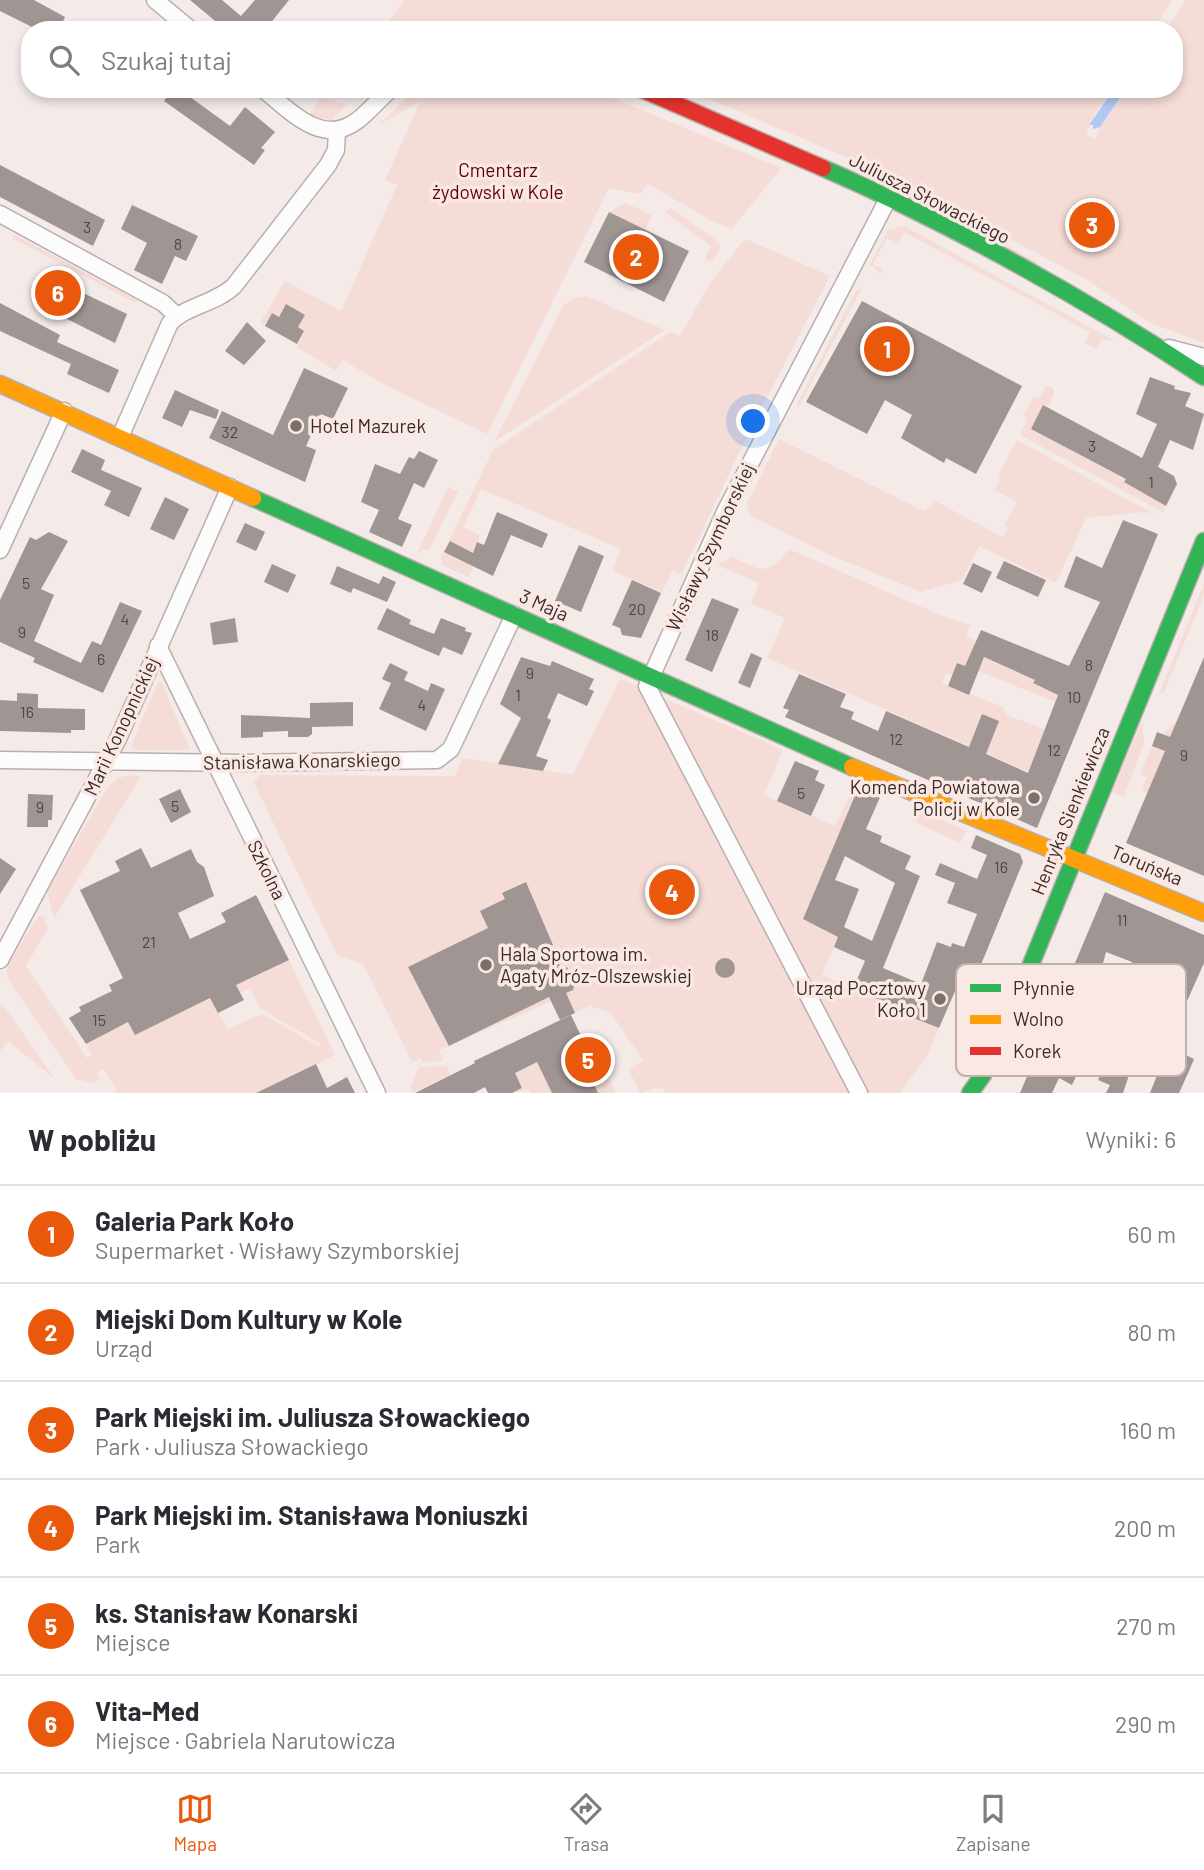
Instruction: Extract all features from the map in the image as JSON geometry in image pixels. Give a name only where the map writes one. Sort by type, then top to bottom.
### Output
[{"type":"street","points":[[155,0],[180,21]]},
{"type":"street","points":[[274,98],[298,118],[319,129],[337,131],[357,121],[381,98]]},
{"type":"street","name":"Juliusza Słowackiego","points":[[661,98],[889,197],[1154,343],[1204,377]]},
{"type":"street","points":[[120,437],[170,323],[177,316],[218,299],[234,286],[328,165],[336,150],[337,131]]},
{"type":"street","name":"Wisławy Szymborskiej","points":[[650,676],[766,428],[889,197]]},
{"type":"street","points":[[0,214],[163,303],[177,316]]},
{"type":"street","name":"Juliusza Słowackiego","points":[[1154,343],[1204,358]]},
{"type":"street","name":"3 Maja","points":[[0,384],[983,824],[1074,857]]},
{"type":"street","points":[[0,550],[64,411]]},
{"type":"street","name":"Marii Konopnickiej","points":[[0,960],[106,762],[230,487]]},
{"type":"street","name":"Henryka Sienkiewicza","points":[[1031,964],[1204,541]]},
{"type":"street","name":"Stanisława Konarskiego","points":[[0,760],[215,763],[432,760],[445,757],[514,615]]},
{"type":"street","name":"Szkolna","points":[[158,646],[377,1093]]},
{"type":"street","points":[[650,676],[647,686],[652,699],[859,1093]]},
{"type":"street","name":"Toruńska","points":[[1074,857],[1204,913]]},
{"type":"street","name":"Henryka Sienkiewicza","points":[[973,1092],[982,1076]]},
{"type":"green space","points":[[405,0],[1172,0],[1159,21],[390,21]]},
{"type":"green space","points":[[1186,0],[1204,0],[1204,343],[1150,323],[1089,281],[893,177],[707,98],[1107,98],[1095,113],[1086,134],[1096,139],[1100,127],[1120,98],[1183,98],[1183,21],[1172,21]]},
{"type":"green space","points":[[321,98],[347,104],[332,120],[309,115]]},
{"type":"green space","name":"Cmentarz żydowski w Kole","points":[[406,98],[614,98],[781,168],[732,229],[710,220],[648,184],[640,194],[609,188],[487,434],[383,384],[343,360],[336,371],[297,347],[304,331],[298,327],[286,304],[279,317],[272,314],[265,326],[260,323],[285,281],[341,311],[397,185],[385,180],[420,102],[378,125]]},
{"type":"green space","points":[[859,168],[1037,262],[1035,266],[858,171]]},
{"type":"green space","points":[[625,203],[652,215],[645,230],[609,212]]},
{"type":"green space","points":[[671,208],[720,243],[720,249],[711,262],[705,259],[711,246],[664,211]]},
{"type":"green space","points":[[904,226],[1115,341],[1102,339],[1096,349],[1085,343],[1090,332],[904,232],[898,243],[887,238],[873,264],[883,270],[881,274],[870,264],[888,230]]},
{"type":"green space","points":[[15,235],[137,300],[135,303],[12,238]]},
{"type":"green space","points":[[748,240],[830,276],[750,430],[681,575],[672,571],[662,592],[612,571],[621,549],[481,489],[463,527],[480,535],[468,564],[474,566],[469,577],[442,565],[441,557],[493,450],[670,332],[680,336],[710,283],[743,241]]},
{"type":"green space","points":[[857,289],[861,290],[798,408],[797,404]]},
{"type":"green space","points":[[586,296],[665,330],[494,442],[562,308],[571,299]]},
{"type":"green space","points":[[1046,385],[1053,388],[1054,394],[1048,407],[1043,405],[1031,429],[1114,473],[1128,450],[1139,456],[1125,482],[1166,506],[1163,512],[1020,435],[1028,418],[1023,415],[1034,396],[1039,398]]},
{"type":"green space","points":[[779,439],[924,511],[935,501],[1003,537],[1008,528],[1004,526],[1017,502],[994,490],[1001,477],[998,475],[1017,440],[1156,515],[1146,512],[1086,518],[1056,583],[979,546],[962,580],[921,592],[830,555],[750,516],[747,503]]},
{"type":"green space","points":[[448,487],[458,491],[429,550],[423,549],[417,554]]},
{"type":"green space","points":[[789,549],[945,617],[971,625],[966,636],[977,641],[972,652],[1035,680],[1034,683],[1064,680],[1055,702],[958,663],[952,675],[946,673],[942,683],[1003,707],[1007,715],[1047,730],[1034,759],[1062,770],[1056,784],[767,658],[785,618],[751,604],[759,583],[717,565],[732,557],[758,568],[769,568]]},
{"type":"green space","points":[[1204,584],[1204,595],[1164,692],[1159,694]]},
{"type":"green space","points":[[620,679],[783,750],[764,795],[835,826],[851,793],[858,788],[803,918],[838,937],[822,975],[880,1000],[878,1005],[885,1007],[887,1003],[939,1028],[927,1056],[900,1093],[666,1093],[662,1087],[640,1093],[629,1070],[643,1060],[610,1012],[590,1006],[575,1013],[566,995],[439,1050],[443,1061],[421,1062],[422,1058],[412,1062],[363,964],[338,956],[254,783],[259,775],[455,776],[462,758],[573,775]]},
{"type":"green space","points":[[158,682],[162,683],[190,750],[136,750],[131,746]]},
{"type":"green space","points":[[1177,721],[1146,794],[1142,790],[1147,777],[1140,774],[1152,746],[1163,750],[1168,736],[1163,734]]},
{"type":"green space","points":[[1142,722],[1144,743],[1124,797],[1112,792]]},
{"type":"green space","points":[[141,776],[54,918],[47,891],[108,787],[118,778]]},
{"type":"green space","points":[[920,810],[966,831],[960,843],[915,822]]},
{"type":"green space","points":[[39,915],[44,917],[48,928],[26,966],[87,1058],[92,1055],[86,1044],[128,1022],[135,1034],[289,960],[335,1055],[256,1093],[118,1093],[104,1069],[97,1073],[100,1079],[94,1083],[76,1079],[7,978],[7,966]],"holes":[[[236,986],[240,993],[250,989],[261,1009],[321,1044],[320,1047],[262,1014],[228,1029],[210,998]]]},
{"type":"green space","points":[[0,1003],[55,1079],[8,1041],[0,1051]]},
{"type":"green space","points":[[590,1044],[616,1093],[598,1093],[577,1051]]},
{"type":"green space","points":[[538,1062],[552,1093],[530,1093],[529,1089],[512,1093],[522,1088],[515,1073]]},
{"type":"green space","points":[[447,1066],[451,1075],[413,1092],[411,1087],[419,1067]]},
{"type":"water","points":[[1108,98],[1120,98],[1100,127],[1093,129],[1093,125],[1089,125]]},
{"type":"building","points":[[0,0],[34,0],[65,17],[63,21],[21,22],[0,11]]},
{"type":"building","points":[[190,0],[222,0],[241,16],[255,0],[289,0],[272,21],[215,21]]},
{"type":"building","points":[[166,98],[191,98],[230,126],[245,107],[275,132],[261,148],[265,150],[254,165],[164,101]]},
{"type":"building","points":[[0,165],[105,220],[93,246],[0,197]]},
{"type":"building","points":[[132,205],[198,236],[186,261],[175,256],[162,284],[134,270],[147,243],[121,229]]},
{"type":"building","points":[[609,212],[689,251],[664,302],[584,262]]},
{"type":"building","points":[[50,271],[79,286],[77,290],[127,314],[115,343],[61,316],[65,308],[39,295]]},
{"type":"building","points":[[862,301],[1022,386],[976,474],[946,458],[944,463],[901,438],[912,415],[885,400],[867,434],[806,402]]},
{"type":"building","points":[[0,303],[60,335],[57,342],[119,370],[109,393],[67,374],[71,364],[0,331]]},
{"type":"building","points":[[286,304],[305,315],[298,327],[304,331],[297,344],[265,326],[272,313],[279,317]]},
{"type":"building","points":[[247,322],[266,341],[244,365],[225,351]]},
{"type":"building","name":"Hotel Mazurek","points":[[304,368],[348,388],[333,419],[321,414],[306,446],[316,450],[305,482],[209,438],[222,411],[273,435]]},
{"type":"building","points":[[1150,377],[1175,386],[1174,389],[1191,393],[1185,406],[1204,414],[1193,450],[1170,440],[1158,467],[1174,476],[1177,484],[1166,506],[1124,482],[1126,479],[1031,429],[1043,405],[1142,458],[1157,424],[1136,414]]},
{"type":"building","points":[[175,390],[219,410],[216,419],[190,410],[182,427],[162,418]]},
{"type":"building","points":[[82,449],[105,460],[101,470],[142,488],[129,517],[104,505],[111,491],[71,472]]},
{"type":"building","points":[[419,451],[438,460],[424,488],[414,483],[398,519],[412,525],[402,547],[369,532],[379,510],[361,502],[375,464],[400,474],[409,457],[414,459]]},
{"type":"building","points":[[165,497],[189,509],[174,540],[150,529]]},
{"type":"building","points":[[497,512],[548,534],[542,548],[511,535],[493,576],[444,552],[450,541],[473,553],[477,542],[484,545]]},
{"type":"building","points":[[1123,520],[1158,534],[1037,828],[785,717],[789,710],[783,708],[799,674],[846,694],[840,707],[854,712],[851,719],[878,731],[886,711],[969,747],[982,714],[999,721],[986,754],[1028,773],[1058,695],[1033,683],[1035,680],[984,657],[969,695],[948,686],[957,663],[965,666],[981,630],[1069,666],[1100,602],[1064,587],[1076,556],[1102,568]]},
{"type":"building","points":[[245,523],[265,532],[256,551],[236,542]]},
{"type":"building","points":[[49,532],[68,541],[41,589],[54,595],[34,641],[81,663],[92,641],[101,645],[120,602],[142,611],[103,693],[33,662],[35,658],[0,642],[0,600],[30,537],[36,540]]},
{"type":"building","points":[[579,545],[604,556],[581,612],[555,601]]},
{"type":"building","points":[[1004,561],[1046,580],[1038,597],[996,578]]},
{"type":"building","points":[[973,563],[992,572],[982,593],[963,584]]},
{"type":"building","points":[[272,564],[296,575],[288,593],[264,582]]},
{"type":"building","points":[[337,566],[379,584],[383,576],[396,582],[387,602],[353,588],[351,593],[330,584]]},
{"type":"building","points":[[632,580],[661,593],[641,638],[622,635],[620,628],[612,625]]},
{"type":"building","points":[[712,598],[739,609],[712,672],[685,660]]},
{"type":"building","points":[[387,608],[411,620],[409,624],[434,634],[441,618],[472,633],[462,655],[443,647],[439,656],[377,629]]},
{"type":"building","points":[[235,618],[238,642],[213,645],[210,623]]},
{"type":"building","points":[[751,653],[762,658],[750,688],[738,683]]},
{"type":"building","points":[[521,657],[550,666],[552,661],[594,679],[589,689],[594,691],[587,706],[558,693],[547,718],[551,720],[536,756],[548,760],[543,771],[498,764],[521,718],[500,704]]},
{"type":"building","points":[[1204,657],[1204,876],[1126,843],[1165,751],[1152,746],[1157,732],[1170,737]]},
{"type":"building","points":[[390,663],[408,672],[404,680],[428,691],[431,683],[445,689],[426,731],[379,709],[391,683],[382,679]]},
{"type":"building","points":[[17,693],[38,694],[38,708],[85,709],[85,730],[71,730],[71,733],[0,731],[0,700],[17,701]]},
{"type":"building","points":[[353,702],[353,726],[312,727],[312,734],[308,737],[288,737],[288,731],[263,732],[263,737],[241,738],[241,715],[310,718],[310,703]]},
{"type":"building","points":[[795,761],[819,771],[815,780],[825,785],[811,816],[777,801]]},
{"type":"building","points":[[859,786],[881,795],[866,829],[882,836],[880,842],[911,856],[905,869],[920,876],[883,968],[921,984],[937,942],[951,947],[952,943],[964,947],[977,914],[947,903],[955,883],[935,875],[940,863],[977,879],[987,855],[971,848],[976,835],[1020,854],[1023,862],[981,964],[956,964],[956,989],[939,1028],[878,1004],[880,1000],[853,989],[865,961],[834,947],[838,937],[803,919]],"holes":[[[845,856],[895,883],[872,941],[844,927],[859,889],[835,880]]]},
{"type":"building","points":[[180,789],[191,812],[171,823],[159,799]]},
{"type":"building","points":[[28,794],[53,795],[52,820],[48,820],[48,827],[27,827]]},
{"type":"building","points":[[141,848],[151,868],[191,849],[197,862],[204,867],[214,896],[178,913],[190,939],[226,922],[221,913],[256,895],[289,960],[236,985],[244,1000],[218,1013],[210,998],[135,1035],[128,1022],[86,1044],[69,1018],[81,1011],[79,1007],[112,991],[109,985],[123,978],[80,890],[120,871],[115,861]]},
{"type":"building","points":[[0,858],[16,869],[0,894]]},
{"type":"building","name":"Hala Sportowa im. Agaty Mróz-Olszewskiej","points":[[526,882],[553,945],[550,946],[562,970],[567,967],[575,983],[573,990],[566,993],[575,1013],[560,1020],[549,997],[449,1046],[408,967],[488,928],[480,911],[505,899],[502,893]]},
{"type":"building","points":[[1105,892],[1204,935],[1204,963],[1186,1003],[1186,964],[1131,964],[1132,962],[1106,952],[1103,964],[1075,964]]},
{"type":"building","points":[[721,958],[729,958],[735,968],[729,978],[721,978],[715,972],[715,964]]},
{"type":"building","points":[[571,1015],[583,1040],[574,1044],[598,1093],[552,1093],[537,1062],[515,1073],[522,1088],[512,1093],[488,1093],[485,1087],[474,1093],[415,1093],[475,1063],[474,1061]]},
{"type":"building","points":[[1186,1055],[1194,1059],[1179,1093],[1150,1093],[1157,1076],[1186,1076]]},
{"type":"building","points":[[316,1064],[327,1088],[347,1077],[355,1093],[256,1093]]},
{"type":"building","points":[[1027,1076],[1076,1076],[1072,1085],[1059,1078],[1052,1093],[1020,1093]]},
{"type":"building","points":[[1100,1076],[1129,1076],[1123,1093],[1106,1093],[1110,1085],[1098,1080]]},
{"type":"traffic: fast","points":[[823,168],[969,238],[1066,292],[1204,377]]},
{"type":"traffic: fast","points":[[253,498],[852,767]]},
{"type":"traffic: fast","points":[[1031,964],[1204,541]]},
{"type":"traffic: fast","points":[[970,1093],[982,1076]]},
{"type":"traffic: slow","points":[[0,384],[253,498]]},
{"type":"traffic: slow","points":[[852,767],[1204,913]]},
{"type":"traffic: jam","points":[[662,98],[823,168]]},
{"type":"place","name":"Park Miejski im. Juliusza Słowackiego","points":[[1092,225]]},
{"type":"place","name":"Miejski Dom Kultury w Kole","points":[[636,257]]},
{"type":"place","name":"Vita-Med","points":[[58,293]]},
{"type":"place","name":"Galeria Park Koło","points":[[887,349]]},
{"type":"place","name":"Hotel Mazurek","points":[[296,426]]},
{"type":"place","name":"Komenda Powiatowa Policji w Kole","points":[[1034,798]]},
{"type":"place","name":"Park Miejski im. Stanisława Moniuszki","points":[[672,892]]},
{"type":"place","name":"Hala Sportowa im. Agaty Mróz-Olszewskiej","points":[[486,965]]},
{"type":"place","name":"Urząd Pocztowy Koło 1","points":[[940,999]]},
{"type":"place","name":"ks. Stanisław Konarski","points":[[588,1060]]}]
